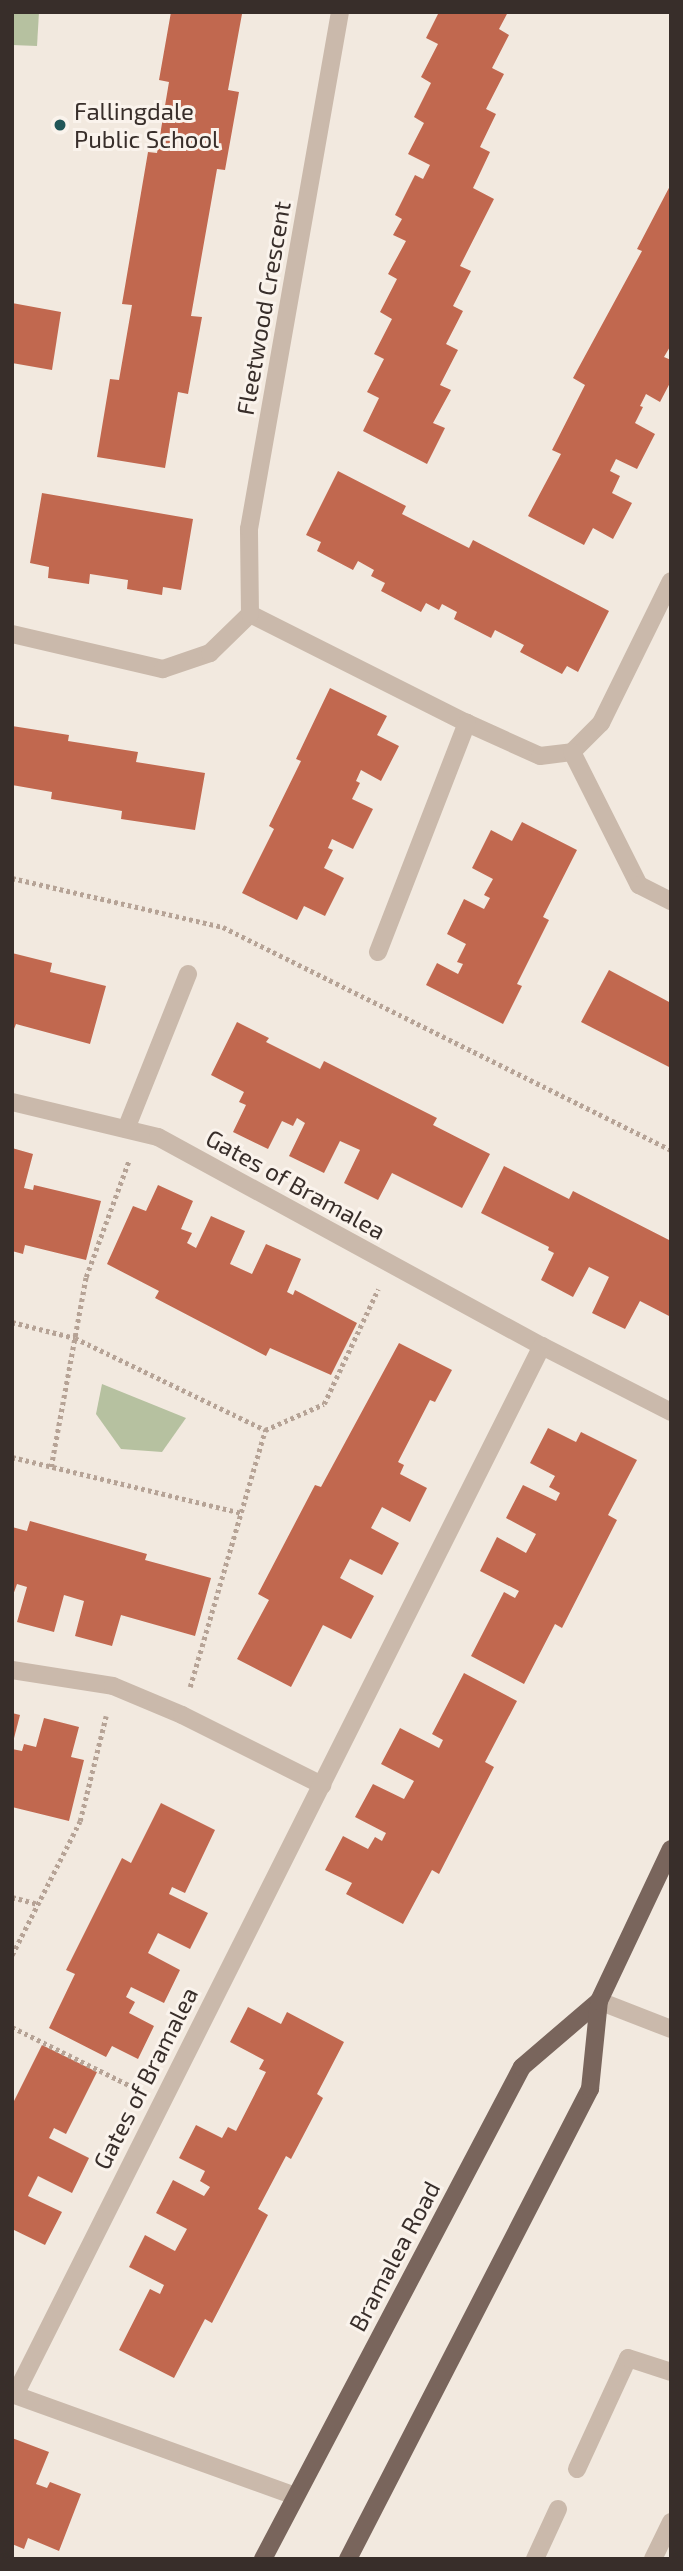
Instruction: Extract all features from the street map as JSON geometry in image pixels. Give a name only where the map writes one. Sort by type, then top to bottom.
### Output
[{"type":"main road","name":"Bramalea Road","points":[[348,2559],[590,2089],[599,2001],[671,1849]]},
{"type":"main road","name":"Bramalea Road","points":[[263,2559],[522,2067],[599,2001]]},
{"type":"street","name":"Fleetwood Crescent","points":[[250,614],[249,529],[340,12]]},
{"type":"street","points":[[12,634],[163,669],[210,653],[250,614],[467,723],[540,756],[572,752],[601,723],[671,581]]},
{"type":"street","points":[[378,952],[467,723]]},
{"type":"street","points":[[572,752],[639,885],[671,901]]},
{"type":"street","points":[[132,1131],[188,974]]},
{"type":"street","name":"Gates of Bramalea","points":[[12,1102],[158,1137],[542,1346],[671,1412]]},
{"type":"street","name":"Gates of Bramalea","points":[[295,2497],[13,2395],[542,1346]]},
{"type":"street","points":[[12,1670],[113,1686],[181,1715],[322,1785]]},
{"type":"street","points":[[599,2001],[671,2029]]},
{"type":"street","points":[[577,2469],[628,2358],[671,2372]]},
{"type":"street","points":[[535,2559],[558,2510]]},
{"type":"street","points":[[653,2559],[671,2522]]},
{"type":"path","points":[[12,878],[223,927],[671,1150]]},
{"type":"path","points":[[51,1467],[86,1277],[132,1131]]},
{"type":"path","points":[[12,1322],[75,1338],[265,1430],[324,1404],[390,1263]]},
{"type":"path","points":[[181,1715],[265,1430]]},
{"type":"path","points":[[12,1457],[242,1513]]},
{"type":"path","points":[[12,1955],[80,1821],[113,1686]]},
{"type":"path","points":[[12,1897],[38,1904]]},
{"type":"path","points":[[12,2026],[161,2101]]},
{"type":"green space","points":[[12,12],[39,12],[37,46],[12,45]]},
{"type":"green space","points":[[102,1384],[186,1418],[162,1452],[121,1449],[96,1414]]},
{"type":"building","points":[[171,12],[242,14],[228,90],[239,92],[225,170],[217,169],[191,316],[202,317],[188,394],[178,392],[165,468],[97,457],[110,379],[119,380],[132,305],[122,304],[148,152],[157,153],[169,82],[159,80]]},
{"type":"building","points":[[439,12],[508,12],[499,29],[509,35],[492,68],[504,74],[486,109],[496,114],[480,147],[490,152],[473,188],[494,199],[460,266],[471,271],[453,306],[463,311],[446,344],[458,350],[440,385],[451,390],[433,423],[445,428],[427,464],[363,431],[379,398],[367,392],[384,359],[374,354],[392,319],[380,312],[397,279],[388,274],[406,241],[393,235],[402,219],[395,215],[415,175],[423,179],[430,165],[408,154],[424,123],[414,117],[431,83],[421,77],[438,44],[426,38]]},
{"type":"building","points":[[671,184],[671,345],[664,357],[671,360],[671,381],[660,402],[646,394],[640,406],[643,407],[635,423],[655,434],[637,469],[616,459],[610,471],[620,476],[612,493],[632,503],[613,539],[593,528],[584,545],[528,516],[561,454],[552,450],[585,385],[573,378],[642,251],[637,249]]},
{"type":"building","points":[[12,303],[61,312],[52,370],[12,363]]},
{"type":"building","points":[[338,471],[406,506],[402,514],[469,548],[473,540],[609,611],[578,672],[567,666],[562,674],[520,652],[524,645],[495,630],[491,638],[454,619],[457,612],[442,604],[439,610],[426,603],[421,612],[381,591],[385,583],[371,576],[374,570],[358,561],[353,570],[317,551],[321,542],[306,535]]},
{"type":"building","points":[[42,493],[193,519],[181,590],[163,587],[162,595],[127,589],[128,580],[90,574],[89,584],[48,578],[49,567],[30,563]]},
{"type":"building","points":[[330,688],[387,716],[377,735],[399,746],[381,781],[361,770],[356,781],[360,783],[352,799],[373,809],[353,849],[332,839],[328,848],[333,850],[324,868],[344,878],[325,916],[304,906],[297,920],[242,893],[274,829],[269,826],[301,761],[296,759]]},
{"type":"building","points":[[12,726],[69,735],[68,741],[138,752],[136,762],[205,773],[195,830],[121,819],[122,811],[51,799],[52,792],[12,785]]},
{"type":"building","points":[[522,822],[577,850],[543,917],[549,920],[517,984],[522,986],[503,1024],[426,985],[437,963],[458,974],[463,964],[457,962],[466,944],[447,934],[464,899],[484,909],[490,898],[484,895],[493,879],[472,868],[491,830],[512,841]]},
{"type":"building","points":[[12,953],[52,963],[50,972],[106,986],[90,1044],[16,1024],[12,1034]]},
{"type":"building","points":[[609,970],[671,1003],[671,1068],[581,1022]]},
{"type":"building","points":[[237,1022],[269,1038],[266,1042],[320,1069],[324,1061],[437,1118],[433,1125],[490,1154],[462,1208],[392,1173],[378,1200],[344,1183],[360,1150],[340,1141],[324,1173],[289,1156],[305,1123],[297,1118],[293,1126],[282,1121],[268,1149],[233,1132],[246,1105],[239,1102],[244,1092],[211,1075]]},
{"type":"building","points":[[12,1148],[33,1154],[24,1188],[33,1190],[34,1185],[101,1201],[86,1260],[25,1245],[23,1254],[12,1251]]},
{"type":"building","points":[[504,1166],[569,1199],[573,1191],[671,1241],[671,1317],[640,1301],[625,1329],[592,1313],[609,1277],[589,1267],[573,1297],[541,1280],[554,1253],[548,1250],[549,1247],[481,1213]]},
{"type":"building","points":[[158,1185],[193,1201],[181,1229],[192,1233],[187,1243],[196,1248],[211,1216],[245,1231],[230,1264],[252,1274],[266,1244],[301,1259],[287,1292],[293,1295],[295,1290],[357,1323],[331,1375],[270,1348],[266,1356],[155,1298],[159,1291],[107,1264],[133,1206],[146,1211]]},
{"type":"building","points":[[399,1343],[452,1370],[435,1402],[430,1400],[398,1462],[404,1465],[400,1474],[427,1488],[410,1522],[382,1507],[371,1528],[399,1543],[382,1575],[350,1559],[340,1578],[374,1596],[351,1639],[323,1625],[291,1687],[237,1659],[269,1600],[258,1594],[315,1485],[321,1487]]},
{"type":"building","points":[[548,1428],[576,1442],[581,1432],[637,1460],[608,1515],[617,1520],[562,1628],[555,1624],[524,1684],[471,1656],[504,1592],[515,1598],[519,1591],[480,1571],[497,1537],[526,1553],[536,1534],[506,1518],[523,1485],[556,1501],[560,1493],[549,1487],[555,1476],[530,1463]]},
{"type":"building","points":[[30,1521],[147,1554],[145,1560],[211,1578],[195,1636],[121,1615],[112,1646],[75,1636],[84,1601],[64,1595],[54,1632],[17,1622],[27,1587],[17,1584],[12,1598],[12,1527],[27,1531]]},
{"type":"building","points":[[464,1673],[517,1701],[485,1762],[494,1767],[439,1874],[432,1870],[403,1924],[346,1894],[352,1883],[325,1870],[343,1836],[368,1849],[375,1837],[382,1841],[386,1833],[355,1817],[373,1784],[404,1799],[414,1781],[381,1764],[400,1728],[439,1748],[443,1740],[432,1734]]},
{"type":"building","points":[[12,1713],[20,1715],[13,1742],[12,1742]]},
{"type":"building","points":[[44,1718],[79,1727],[71,1757],[84,1760],[69,1821],[12,1807],[12,1749],[22,1751],[24,1744],[36,1747]]},
{"type":"building","points":[[161,1803],[215,1830],[185,1893],[172,1887],[169,1894],[208,1913],[190,1949],[158,1933],[148,1953],[180,1970],[164,2003],[131,1987],[126,1997],[135,2002],[129,2013],[154,2026],[138,2059],[112,2046],[106,2057],[49,2028],[75,1974],[66,1970],[122,1858],[131,1863]]},
{"type":"building","points":[[248,2007],[281,2024],[287,2012],[344,2042],[317,2094],[323,2098],[291,2159],[286,2156],[258,2209],[268,2215],[212,2323],[205,2319],[174,2378],[119,2350],[150,2289],[160,2294],[164,2285],[129,2267],[145,2235],[175,2251],[187,2229],[156,2213],[173,2180],[204,2196],[210,2187],[200,2181],[205,2171],[179,2158],[196,2125],[222,2138],[228,2127],[236,2131],[266,2072],[259,2069],[264,2060],[230,2042]]},
{"type":"building","points":[[42,2045],[97,2072],[66,2134],[54,2128],[49,2138],[89,2158],[72,2193],[38,2176],[28,2196],[62,2212],[45,2245],[12,2229],[12,2105]]},
{"type":"building","points":[[12,2438],[49,2452],[36,2484],[47,2488],[50,2482],[81,2494],[59,2551],[28,2538],[24,2549],[12,2544]]},
{"type":"place","name":"Fallingdale Public School","points":[[60,125]]}]
